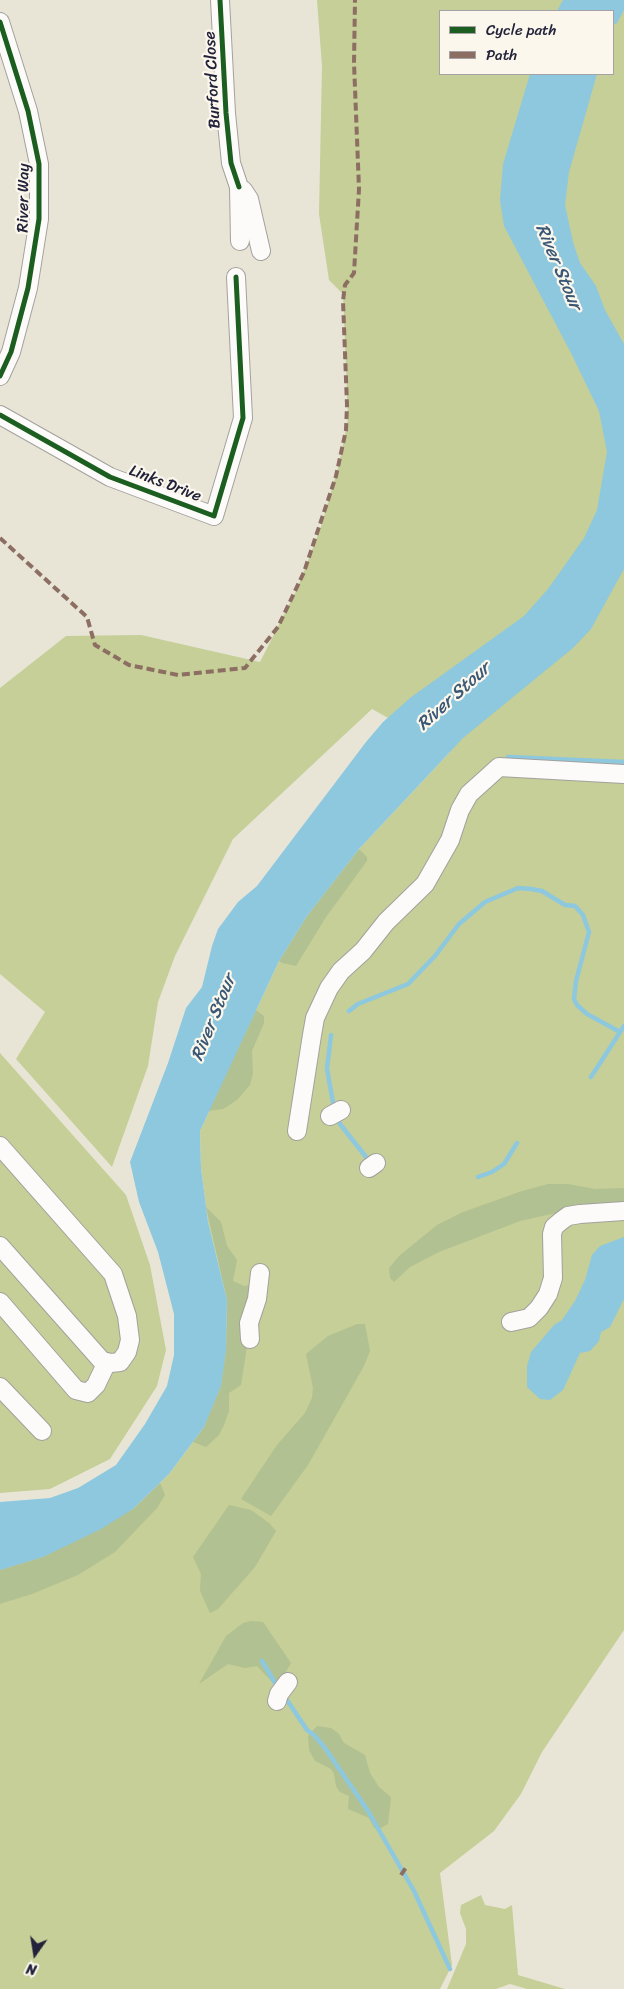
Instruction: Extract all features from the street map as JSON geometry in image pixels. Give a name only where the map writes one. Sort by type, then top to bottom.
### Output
[{"type":"street","name":"Burford Close","points":[[220,0],[229,146],[231,163],[239,187]]},
{"type":"street","name":"River Way","points":[[0,22],[28,111],[39,174],[39,219],[28,288],[10,352],[0,376]]},
{"type":"street","points":[[239,187],[240,241]]},
{"type":"street","points":[[239,187],[249,199],[262,251]]},
{"type":"street","name":"Links Drive","points":[[0,415],[110,476],[214,516],[243,418],[236,277]]},
{"type":"street","points":[[298,1131],[312,1035],[316,1018],[329,988],[341,971],[363,951],[386,922],[425,884],[450,840],[460,810],[469,794],[499,767],[624,774]]},
{"type":"street","points":[[0,1146],[113,1274],[127,1316],[130,1340],[127,1352],[120,1362],[102,1361],[0,1246]]},
{"type":"street","points":[[511,1322],[528,1318],[539,1308],[548,1294],[553,1278],[552,1234],[561,1221],[568,1216],[580,1214],[624,1211]]},
{"type":"street","points":[[250,1339],[249,1323],[257,1299],[260,1273]]},
{"type":"street","points":[[0,1302],[76,1390],[88,1393],[96,1386],[107,1362]]},
{"type":"street","points":[[0,1386],[42,1431]]},
{"type":"street","points":[[277,1701],[278,1694],[288,1682]]},
{"type":"green space","points":[[317,0],[624,0],[624,1630],[542,1752],[521,1794],[494,1831],[440,1873],[452,1965],[440,1989],[0,1989],[0,1570],[133,1509],[169,1474],[204,1427],[226,1350],[227,1300],[208,1222],[201,1168],[200,1131],[279,961],[307,916],[359,849],[450,752],[372,709],[233,839],[175,956],[158,1002],[148,1066],[112,1167],[16,1059],[45,1012],[0,974],[0,688],[66,636],[141,635],[260,662],[297,589],[321,527],[339,464],[348,419],[343,294],[329,280],[319,214],[322,66]]},
{"type":"green space","points":[[359,849],[367,857],[367,861],[326,917],[296,966],[279,961],[307,916]]},
{"type":"green space","points":[[256,1010],[264,1016],[264,1023],[252,1051],[253,1073],[250,1085],[237,1100],[223,1109],[208,1111]]},
{"type":"green space","points":[[0,1053],[126,1195],[150,1265],[166,1350],[157,1386],[110,1459],[50,1489],[0,1493]]},
{"type":"green space","points":[[548,1184],[568,1184],[595,1189],[624,1188],[624,1207],[574,1209],[520,1221],[439,1252],[410,1267],[394,1282],[390,1278],[389,1268],[399,1256],[437,1225],[463,1212]]},
{"type":"green space","points":[[206,1207],[221,1222],[227,1246],[237,1260],[233,1281],[244,1286],[251,1285],[248,1340],[241,1385],[229,1393],[229,1411],[224,1425],[219,1435],[206,1447],[193,1442],[204,1427],[221,1386],[226,1350],[227,1300]]},
{"type":"green space","points":[[357,1324],[365,1324],[370,1351],[364,1366],[308,1465],[271,1516],[241,1499],[277,1445],[305,1413],[312,1398],[313,1388],[306,1354],[328,1336]]},
{"type":"green space","points":[[160,1483],[165,1495],[157,1508],[115,1552],[78,1575],[32,1594],[0,1604],[0,1570],[43,1557],[133,1509]]},
{"type":"green space","points":[[229,1505],[251,1510],[269,1523],[276,1531],[255,1567],[218,1609],[210,1613],[200,1591],[201,1574],[193,1557]]},
{"type":"green space","points":[[251,1621],[263,1622],[291,1663],[277,1687],[257,1666],[245,1668],[228,1664],[199,1684],[226,1636],[243,1623]]},
{"type":"green space","points":[[317,1726],[331,1728],[339,1734],[344,1743],[365,1755],[370,1773],[379,1787],[391,1797],[388,1824],[379,1829],[374,1828],[369,1818],[348,1809],[349,1796],[340,1792],[336,1786],[331,1769],[315,1761],[309,1750],[308,1736]]},
{"type":"green space","points":[[481,1895],[485,1905],[505,1909],[512,1905],[518,1975],[565,1989],[527,1989],[510,1984],[496,1989],[447,1989],[466,1944],[466,1929],[460,1913],[461,1905]]},
{"type":"water","points":[[563,0],[624,0],[624,10],[617,23],[614,24],[614,10],[558,10]]},
{"type":"water","name":"River Stour","points":[[530,75],[597,75],[569,172],[565,205],[573,242],[580,263],[596,286],[605,310],[624,344],[624,569],[591,629],[573,648],[463,738],[359,849],[307,916],[279,961],[200,1131],[201,1168],[208,1222],[227,1300],[226,1350],[221,1386],[204,1427],[169,1474],[133,1509],[101,1529],[43,1557],[0,1570],[0,1502],[50,1498],[78,1488],[116,1465],[145,1424],[167,1386],[174,1355],[174,1314],[158,1252],[139,1202],[130,1162],[168,1063],[186,1008],[202,987],[218,929],[238,902],[257,886],[383,722],[410,698],[524,616],[548,589],[584,538],[597,510],[607,452],[599,411],[571,353],[504,226],[500,200],[503,164]]},
{"type":"water","points":[[624,1237],[624,1299],[610,1327],[601,1332],[599,1341],[590,1351],[580,1353],[563,1390],[550,1400],[540,1399],[527,1387],[527,1366],[531,1352],[554,1325],[562,1320],[575,1301],[585,1280],[592,1255],[600,1246]]},
{"type":"waterway","points":[[508,757],[624,762]]},
{"type":"waterway","points":[[349,1011],[358,1004],[408,984],[435,956],[459,924],[485,902],[518,888],[531,889],[542,891],[565,905],[575,906],[583,915],[589,932],[576,981],[574,999],[577,1005],[587,1014],[620,1032]]},
{"type":"waterway","points":[[591,1077],[624,1026]]},
{"type":"waterway","points":[[331,1035],[327,1069],[334,1108]]},
{"type":"waterway","points":[[337,1115],[340,1124],[370,1162]]},
{"type":"waterway","points":[[478,1177],[492,1172],[504,1164],[517,1143]]},
{"type":"waterway","points":[[262,1661],[278,1688]]},
{"type":"waterway","points":[[283,1694],[307,1730],[325,1748],[368,1811],[414,1891],[450,1969]]},
{"type":"marked path","points":[[0,538],[87,617],[95,645],[129,665],[178,675],[245,668],[278,627],[304,572],[336,476],[346,430],[347,405],[343,301],[345,285],[354,273],[359,189],[354,63],[355,0]]},
{"type":"marked path","points":[[401,1875],[407,1866]]},
{"type":"cycle path","points":[[220,0],[226,113],[231,163],[239,187]]},
{"type":"cycle path","points":[[0,22],[28,111],[39,164],[39,219],[28,288],[11,352],[0,376]]},
{"type":"cycle path","points":[[0,415],[110,477],[214,516],[243,418],[236,277]]}]
